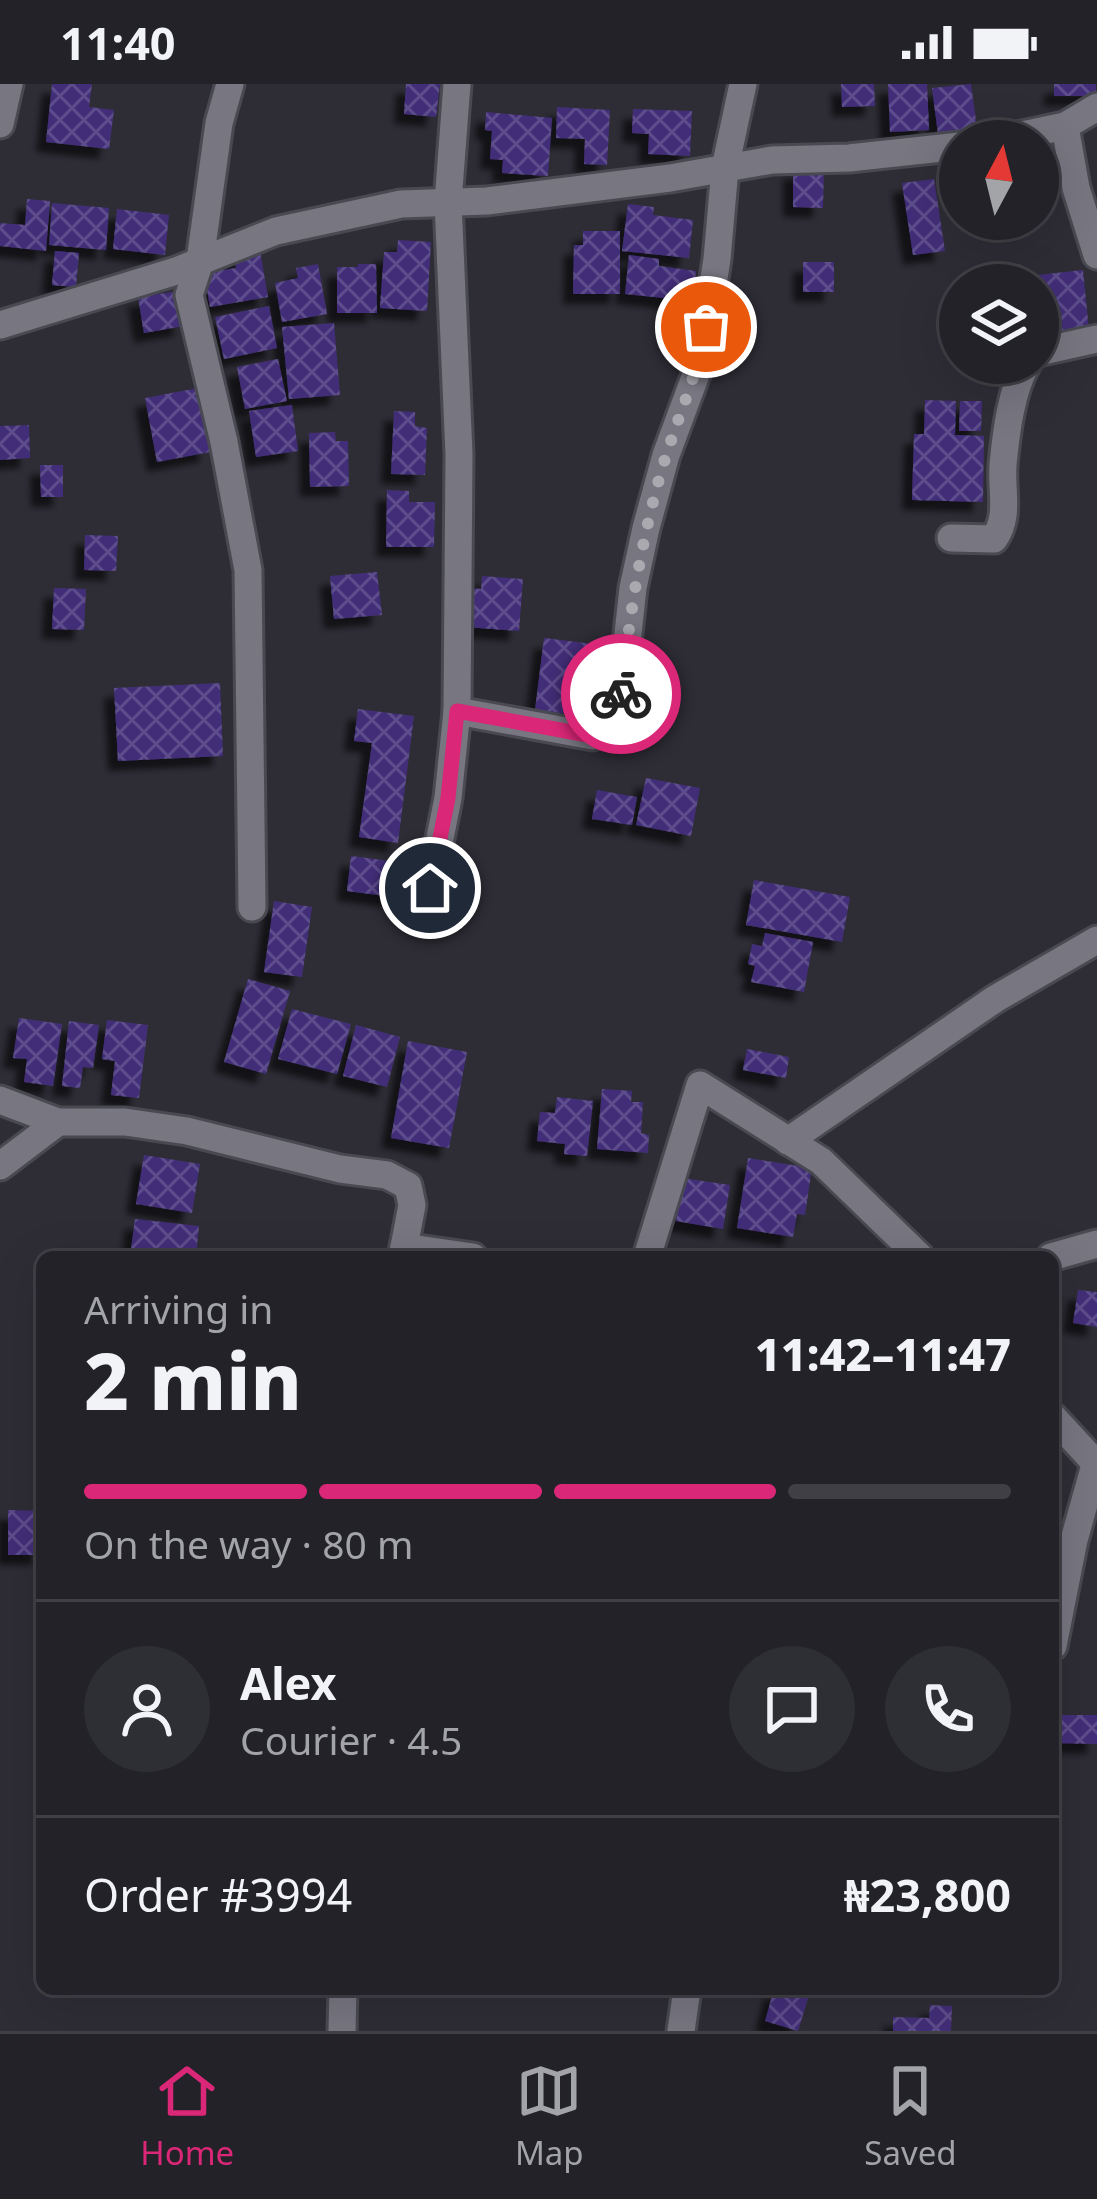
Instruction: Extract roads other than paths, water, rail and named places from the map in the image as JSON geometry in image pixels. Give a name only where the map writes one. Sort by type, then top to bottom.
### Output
[{"type":"street","points":[[230,84],[219,123],[200,260],[189,295],[248,570],[251,907]]},
{"type":"street","points":[[430,888],[448,798],[457,711],[459,454],[448,202],[457,84]]},
{"type":"street","points":[[457,711],[593,736],[611,725],[620,706],[633,587],[646,528],[700,361],[717,259],[725,169],[743,84]]},
{"type":"street","points":[[1059,127],[1097,107]]},
{"type":"street","points":[[1065,126],[1076,188],[1097,255]]},
{"type":"street","points":[[0,325],[299,225],[401,203],[584,190],[772,160],[939,149]]},
{"type":"street","points":[[1059,347],[1097,339]]},
{"type":"street","points":[[951,538],[994,539],[1004,525],[1003,467],[1017,384]]},
{"type":"street","points":[[788,1141],[995,999],[1097,940]]},
{"type":"street","points":[[649,1251],[700,1084],[821,1161],[914,1251]]},
{"type":"street","points":[[0,1100],[58,1122],[125,1122],[166,1128],[340,1169],[387,1174],[408,1186],[412,1205],[404,1251]]},
{"type":"street","points":[[0,1166],[58,1122]]},
{"type":"street","points":[[1059,1255],[1097,1244]]},
{"type":"street","points":[[1059,1423],[1096,1462],[1064,1538],[1059,1587]]},
{"type":"street","points":[[342,2031],[343,1995]]},
{"type":"street","points":[[681,2031],[686,1995]]}]
